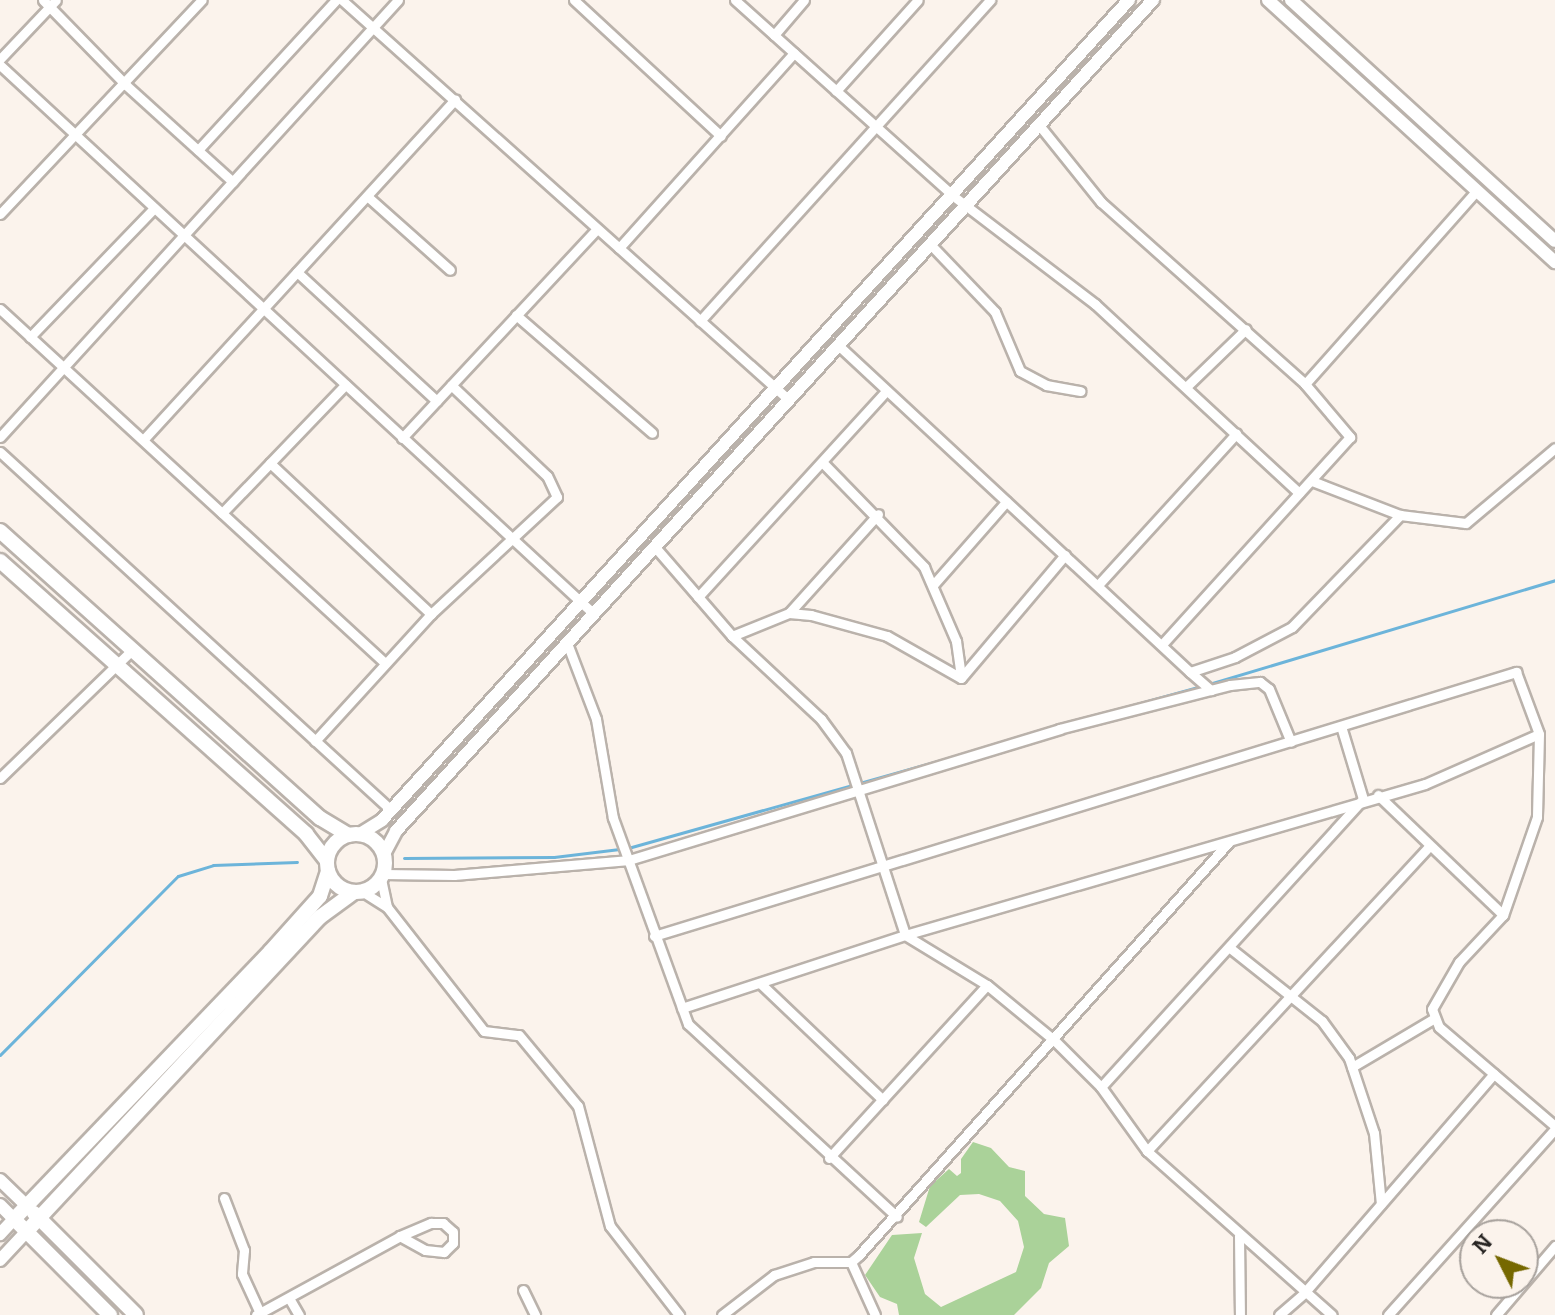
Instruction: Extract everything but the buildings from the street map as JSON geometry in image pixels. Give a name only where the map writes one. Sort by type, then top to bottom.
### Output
[{"type":"main road","points":[[0,1234],[320,896],[334,844],[354,835],[391,810],[1129,0]]},
{"type":"main road","points":[[0,1260],[320,917],[382,877],[384,854],[396,831],[1153,0]]},
{"type":"main road","points":[[1268,0],[1555,262]]},
{"type":"main road","points":[[1291,0],[1555,241]]},
{"type":"main road","points":[[1444,160],[1454,148]]},
{"type":"main road","points":[[1458,173],[1468,161]]},
{"type":"main road","points":[[675,499],[689,510]]},
{"type":"main road","points":[[0,531],[320,818],[354,835],[375,841],[384,854]]},
{"type":"main road","points":[[0,561],[306,834],[338,886],[359,892]]},
{"type":"main road","points":[[0,1180],[136,1315]]},
{"type":"main road","points":[[0,1205],[110,1315]]},
{"type":"street","points":[[0,214],[126,85],[202,0]]},
{"type":"street","points":[[198,150],[336,0]]},
{"type":"street","points":[[342,0],[789,400]]},
{"type":"street","points":[[0,437],[398,0]]},
{"type":"street","points":[[574,0],[721,136]]},
{"type":"street","points":[[735,0],[952,195],[1095,304],[1299,493]]},
{"type":"street","points":[[774,35],[804,0]]},
{"type":"street","points":[[836,91],[918,0]]},
{"type":"street","points":[[700,321],[990,0]]},
{"type":"street","points":[[233,182],[126,85],[50,2],[0,62],[594,614]]},
{"type":"street","points":[[619,248],[794,53]]},
{"type":"street","points":[[143,440],[455,99]]},
{"type":"street","points":[[1039,125],[1101,202],[1305,384],[1350,437],[1163,643]]},
{"type":"street","points":[[1305,384],[1477,190]]},
{"type":"street","points":[[367,196],[450,270]]},
{"type":"street","points":[[30,337],[154,208]]},
{"type":"street","points":[[402,438],[597,229]]},
{"type":"street","points":[[930,244],[995,312],[1020,371],[1046,385],[1080,391]]},
{"type":"street","points":[[297,272],[437,401]]},
{"type":"street","points":[[0,309],[385,663]]},
{"type":"street","points":[[516,315],[652,433]]},
{"type":"street","points":[[1186,387],[1246,329]]},
{"type":"street","points":[[838,345],[885,392],[1163,643],[1210,690]]},
{"type":"street","points":[[222,513],[345,385]]},
{"type":"street","points":[[315,741],[431,614],[557,497],[557,490],[451,385]]},
{"type":"street","points":[[698,597],[824,464],[885,392]]},
{"type":"street","points":[[1098,585],[1236,434]]},
{"type":"street","points":[[1312,481],[1400,515],[1466,523],[1555,448]]},
{"type":"street","points":[[0,452],[391,810]]},
{"type":"street","points":[[270,463],[431,614]]},
{"type":"street","points":[[824,464],[878,514],[933,585],[956,641],[961,678]]},
{"type":"street","points":[[933,585],[1006,502]]},
{"type":"street","points":[[732,636],[789,613],[878,514]]},
{"type":"street","points":[[1190,672],[1235,657],[1292,627],[1400,515]]},
{"type":"street","points":[[655,547],[732,636],[821,719],[851,768],[861,791],[905,935],[987,985],[1054,1040],[1101,1087],[1147,1151],[1238,1235],[1332,1315]]},
{"type":"street","points":[[961,678],[1065,555]]},
{"type":"street","points":[[789,613],[887,636],[961,678]]},
{"type":"street","points":[[567,643],[596,719],[620,837],[682,1008],[705,1043],[897,1217]]},
{"type":"street","points":[[0,778],[131,651]]},
{"type":"street","points":[[654,936],[1516,672],[1539,734],[1537,817],[1503,915],[1459,962],[1436,997],[1433,1019]]},
{"type":"street","points":[[387,907],[382,877],[454,875],[629,860],[1059,729],[1210,690],[1260,682],[1276,700],[1291,742]]},
{"type":"street","points":[[1341,726],[1363,799]]},
{"type":"street","points":[[682,1008],[905,935],[1228,842],[1472,767],[1539,734]]},
{"type":"street","points":[[1378,795],[1428,848],[1503,915]]},
{"type":"street","points":[[1101,1087],[1363,799]]},
{"type":"street","points":[[722,1315],[774,1275],[814,1262],[851,1262],[897,1217],[1228,842]]},
{"type":"street","points":[[1147,1151],[1293,998],[1428,848]]},
{"type":"street","points":[[359,892],[387,907],[484,1031],[519,1035],[578,1106],[610,1226],[679,1315]]},
{"type":"street","points":[[1230,948],[1322,1021],[1352,1067],[1374,1133],[1381,1204]]},
{"type":"street","points":[[761,984],[883,1100]]},
{"type":"street","points":[[829,1158],[987,985]]},
{"type":"street","points":[[1352,1067],[1433,1019]]},
{"type":"street","points":[[1388,1315],[1555,1127],[1433,1019]]},
{"type":"street","points":[[1279,1315],[1304,1293],[1494,1074]]},
{"type":"street","points":[[224,1198],[244,1250],[242,1274],[258,1314],[400,1236],[443,1223],[455,1239],[444,1252],[435,1253],[400,1236]]},
{"type":"street","points":[[1238,1235],[1246,1314]]},
{"type":"street","points":[[1496,1315],[1555,1246]]},
{"type":"street","points":[[851,1262],[875,1315]]},
{"type":"street","points":[[523,1290],[535,1315]]},
{"type":"street","points":[[289,1298],[299,1315]]},
{"type":"green space","points":[[973,1142],[991,1148],[1009,1167],[1025,1171],[1025,1196],[1044,1214],[1065,1218],[1069,1246],[1049,1263],[1041,1288],[1014,1315],[899,1315],[897,1304],[880,1297],[865,1275],[892,1235],[922,1233],[914,1258],[925,1294],[941,1307],[1016,1272],[1024,1247],[1018,1221],[1000,1201],[979,1194],[960,1195],[926,1227],[919,1222],[930,1186],[949,1169],[957,1176],[961,1173],[961,1159]]},
{"type":"waterway","points":[[1209,684],[1555,580]]},
{"type":"waterway","points":[[1108,712],[1201,686]]},
{"type":"waterway","points":[[628,848],[963,754]]},
{"type":"waterway","points":[[404,858],[554,857],[620,849]]},
{"type":"waterway","points":[[0,1055],[178,876],[213,865],[297,862]]}]
